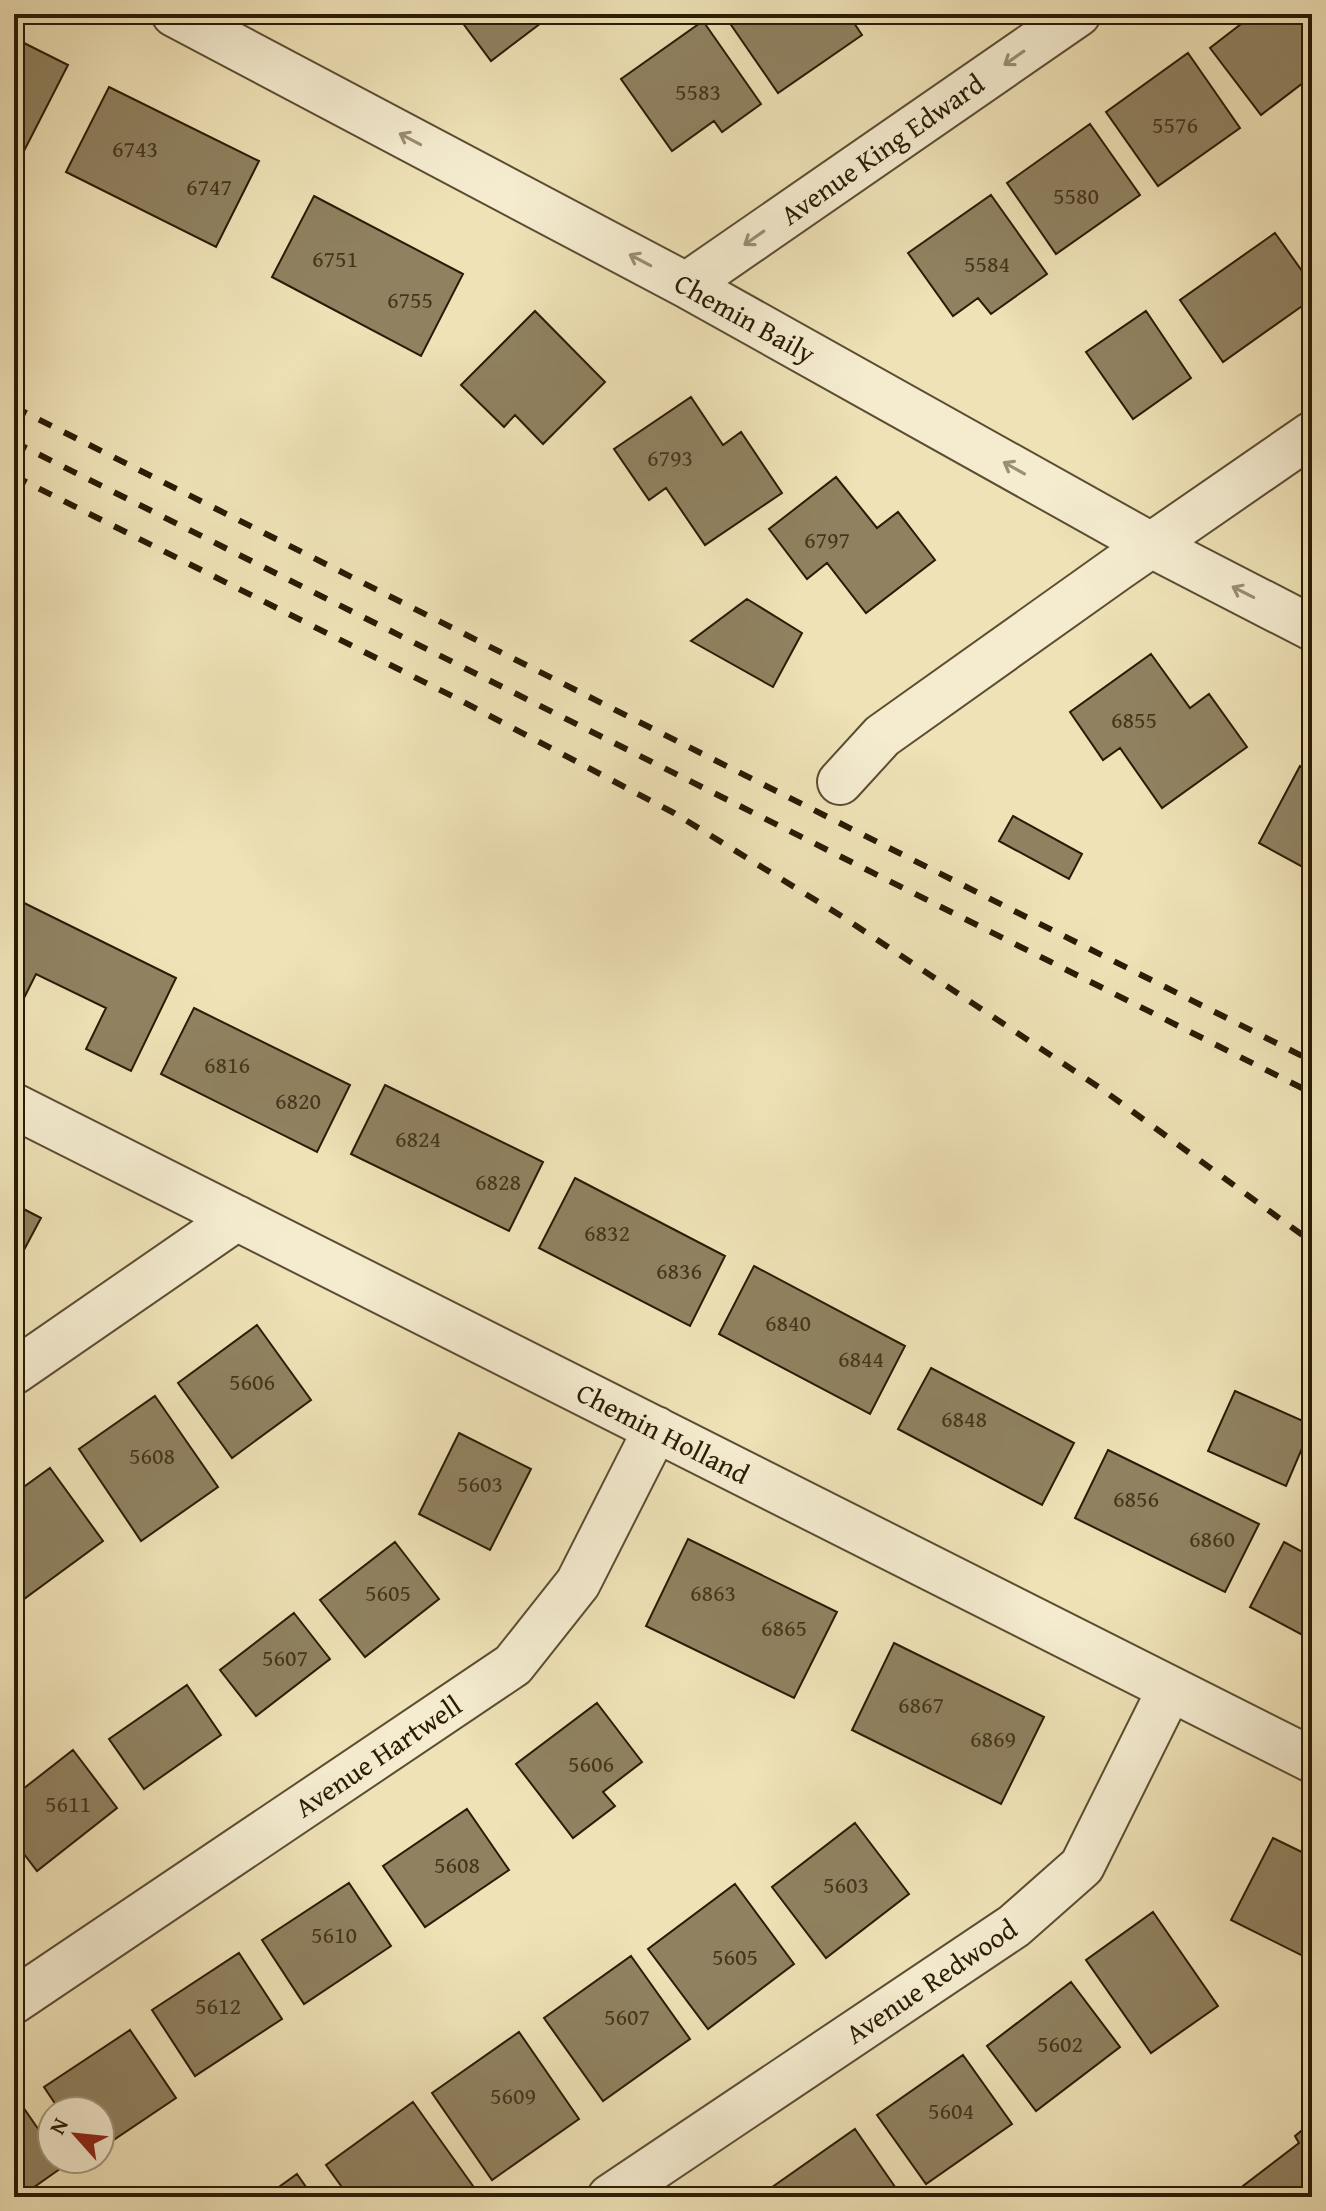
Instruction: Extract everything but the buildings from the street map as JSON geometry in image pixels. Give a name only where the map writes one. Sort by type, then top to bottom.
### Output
[{"type":"street","name":"Avenue King Edward","points":[[686,285],[1078,14]]},
{"type":"street","name":"Chemin Baily","points":[[192,17],[686,285],[1151,545],[1312,628]]},
{"type":"street","points":[[840,782],[882,736],[1312,434]]},
{"type":"street","name":"Chemin Holland","points":[[14,1106],[1312,1760]]},
{"type":"street","points":[[14,1372],[237,1218]]},
{"type":"street","name":"Avenue Hartwell","points":[[14,2001],[513,1665],[578,1583],[656,1429]]},
{"type":"street","name":"Avenue Redwood","points":[[610,2197],[1014,1926],[1082,1866],[1170,1689]]},
{"type":"railway","points":[[14,407],[1312,1061]]},
{"type":"railway","points":[[14,442],[1312,1093]]},
{"type":"railway","points":[[14,476],[454,697],[674,813],[843,917],[1103,1090],[1312,1242]]}]
